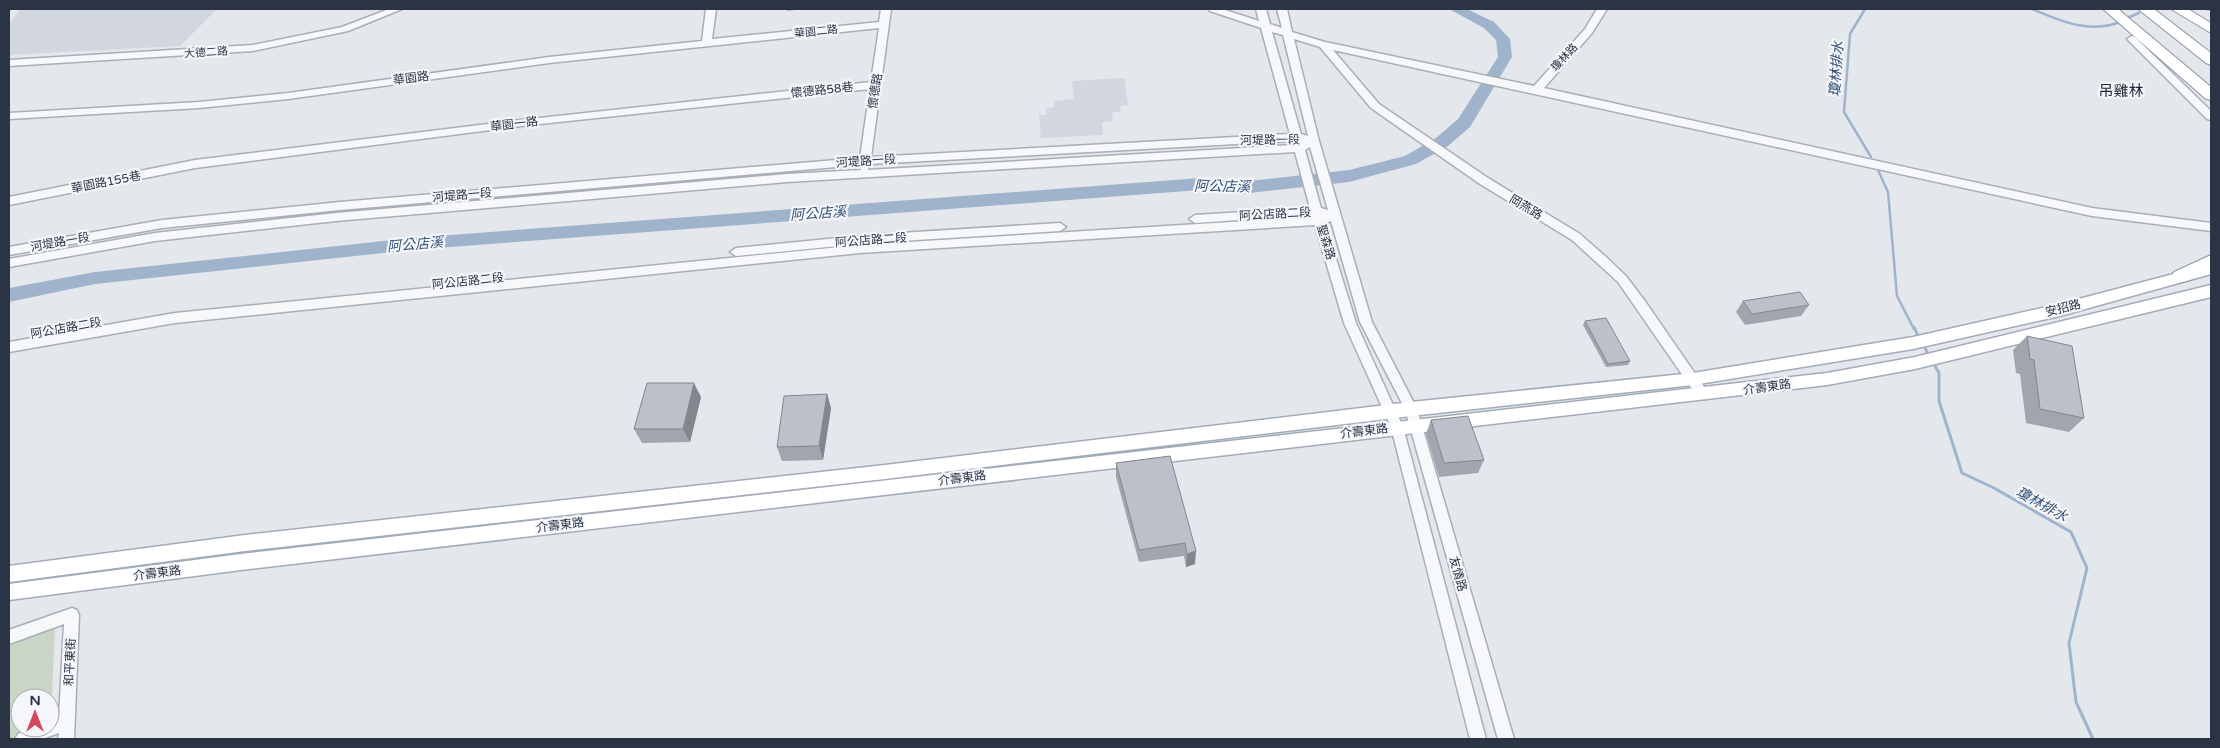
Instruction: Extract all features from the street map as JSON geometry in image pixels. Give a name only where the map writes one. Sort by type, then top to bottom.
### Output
[{"type":"highway","points":[[2110,9],[2211,95]]},
{"type":"highway","points":[[2145,9],[2211,60]]},
{"type":"highway","points":[[2165,9],[2211,44]]},
{"type":"highway","points":[[2178,9],[2211,29]]},
{"type":"highway","points":[[2180,277],[2211,261]]},
{"type":"main road","name":"安招路","points":[[1913,343],[2060,310],[2211,269]]},
{"type":"main road","name":"安招路","points":[[1915,363],[2085,324],[2211,291]]},
{"type":"main road","points":[[1941,336],[1955,353]]},
{"type":"main road","name":"介壽東路","points":[[1413,417],[1693,379],[1913,343]]},
{"type":"main road","points":[[1844,355],[1856,374]]},
{"type":"main road","name":"介壽東路","points":[[9,574],[245,543],[885,472],[1413,417],[1703,395],[1856,374],[1915,363]]},
{"type":"main road","name":"介壽東路","points":[[9,592],[1394,419]]},
{"type":"main road","points":[[240,562],[245,543]]},
{"type":"street","name":"大德二路","points":[[9,63],[253,48],[344,29],[397,9]]},
{"type":"street","points":[[706,44],[711,9]]},
{"type":"street","name":"懷德路","points":[[864,166],[886,9]]},
{"type":"street","points":[[1212,9],[1323,45],[2092,212],[2211,227]]},
{"type":"street","name":"聖森路","points":[[1261,9],[1317,212],[1350,322],[1394,419]]},
{"type":"street","name":"聖森路","points":[[1282,9],[1314,142],[1334,215],[1369,328],[1413,417]]},
{"type":"street","name":"瓊林路","points":[[1537,90],[1550,71],[1586,34],[1602,9]]},
{"type":"street","name":"華園二路","points":[[748,38],[884,24]]},
{"type":"street","name":"華園路","points":[[9,116],[199,106],[288,96],[549,60],[748,38]]},
{"type":"street","points":[[2132,39],[2211,117]]},
{"type":"street","name":"岡燕路","points":[[1323,45],[1375,106],[1452,160],[1576,237],[1602,260],[1622,279],[1703,395]]},
{"type":"street","name":"懷德路58巷","points":[[768,96],[876,85]]},
{"type":"street","name":"華園一路","points":[[195,164],[521,122],[768,96]]},
{"type":"street","name":"河堤路一段","points":[[9,251],[162,224],[340,206],[864,166],[1299,147],[1314,142]]},
{"type":"street","name":"華園路155巷","points":[[13,201],[195,164]]},
{"type":"street","name":"河堤路一段","points":[[9,263],[155,237],[336,217],[864,166]]},
{"type":"street","name":"阿公店路二段","points":[[9,347],[175,318],[860,249],[1317,212]]},
{"type":"street","name":"阿公店路二段","points":[[9,339],[179,310],[807,245],[1317,212],[1334,215]]},
{"type":"street","name":"友情路","points":[[1413,417],[1506,739]]},
{"type":"street","name":"友情路","points":[[1394,419],[1478,739]]},
{"type":"street","name":"和平東街","points":[[9,637],[72,614],[66,739]]},
{"type":"street","points":[[23,739],[66,723]]},
{"type":"shaded area","points":[[20,9],[217,9],[180,46],[9,55],[9,25]]},
{"type":"shaded area","points":[[1124,78],[1128,105],[1120,106],[1121,112],[1112,112],[1113,121],[1102,122],[1103,135],[1041,138],[1039,115],[1047,115],[1046,108],[1054,107],[1054,101],[1074,99],[1072,81]]},
{"type":"green space","points":[[55,627],[52,688],[10,688],[10,738],[50,739],[9,739],[9,644]]},
{"type":"building","points":[[1800,292],[1809,305],[1752,314],[1743,301]]},
{"type":"building","points":[[1606,318],[1630,361],[1608,364],[1585,321]]},
{"type":"building","points":[[2027,336],[2072,346],[2084,418],[2040,409],[2034,360],[2030,359]]},
{"type":"building","points":[[647,383],[694,383],[683,429],[634,429]]},
{"type":"building","points":[[827,394],[819,446],[777,447],[784,396]]},
{"type":"building","points":[[1468,416],[1484,460],[1444,463],[1431,420]]},
{"type":"building","points":[[1170,456],[1196,551],[1187,554],[1185,543],[1139,550],[1116,463]]},
{"type":"waterway","name":"阿公店溪","points":[[9,295],[95,278],[411,244],[1200,184],[1241,188],[1349,176],[1410,160],[1442,142],[1464,123],[1505,57],[1503,39],[1489,25],[1456,9]]},
{"type":"waterway","name":"瓊林排水","points":[[1865,9],[1850,34],[1844,112],[1871,157]]},
{"type":"waterway","name":"瓊林排水","points":[[2032,9],[2064,22],[2086,26],[2097,27],[2120,22]]},
{"type":"waterway","name":"瓊林排水","points":[[2207,9],[2211,10]]},
{"type":"waterway","name":"瓊林排水","points":[[2127,18],[2139,13]]},
{"type":"waterway","name":"瓊林排水","points":[[1877,168],[1888,192],[1897,296],[1914,329]]},
{"type":"waterway","name":"瓊林排水","points":[[1914,327],[1917,334]]},
{"type":"waterway","name":"瓊林排水","points":[[1925,348],[1927,352]]},
{"type":"waterway","name":"瓊林排水","points":[[1935,366],[1939,373],[1939,401],[1962,473],[1994,488],[2071,532],[2087,568],[2069,643],[2076,702],[2093,739]]},
{"type":"district","name":"吊雞林","points":[[2121,91]]}]
